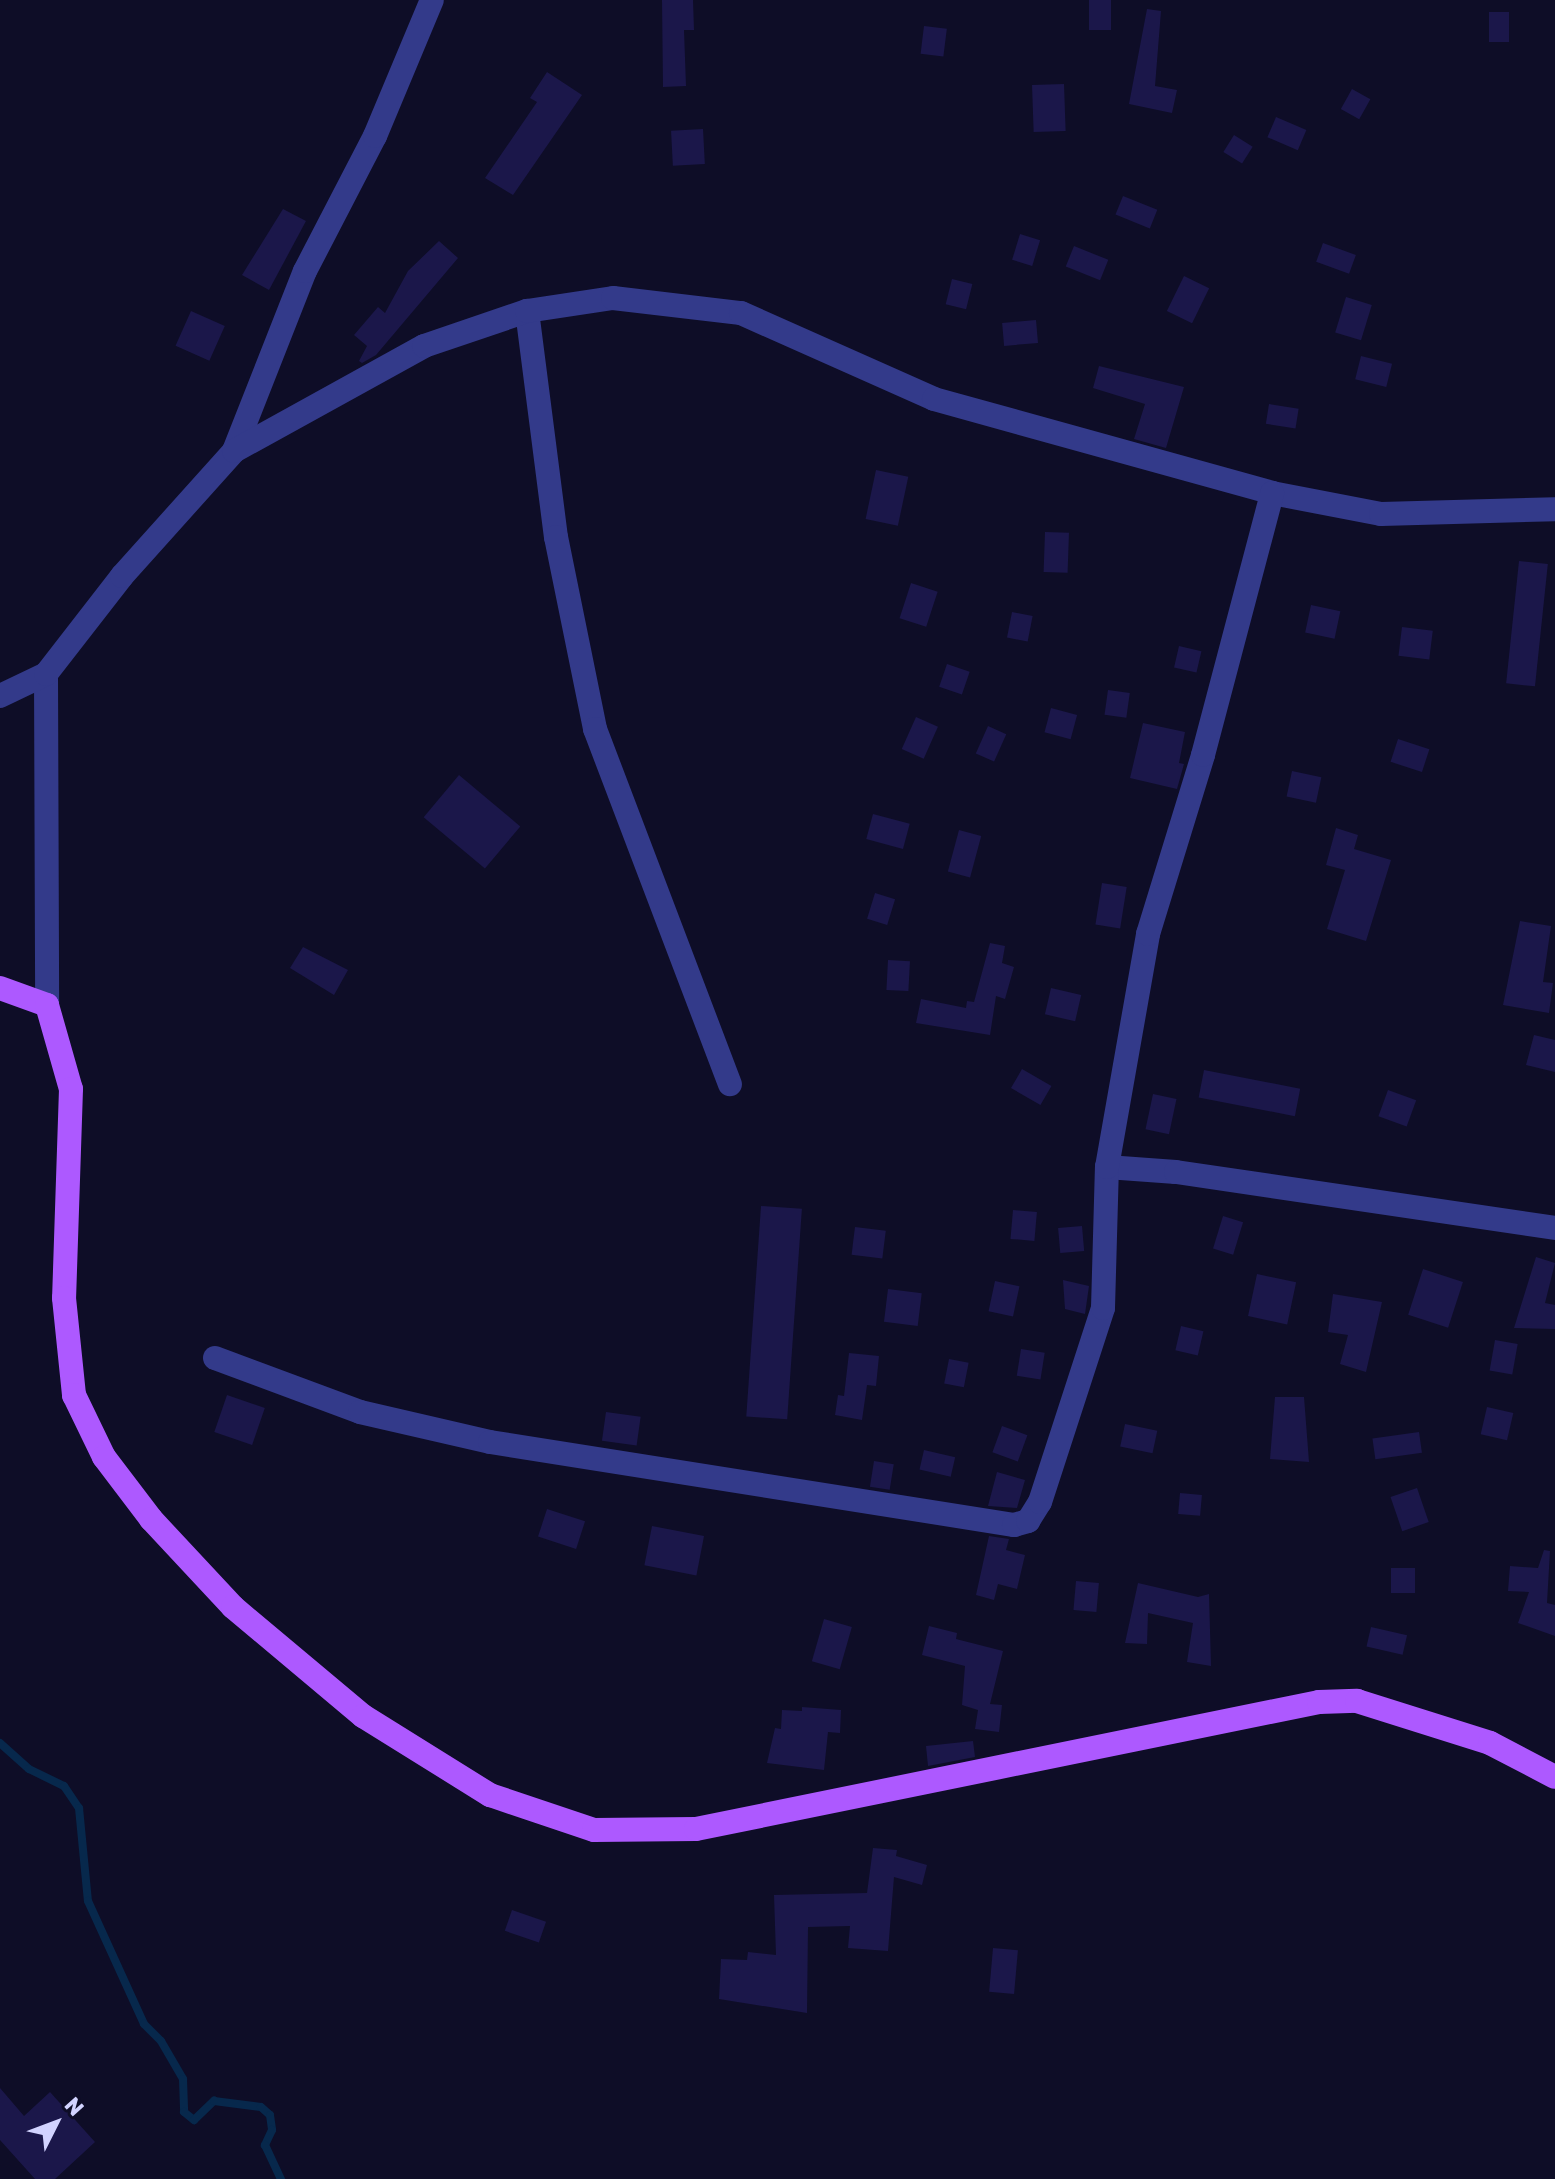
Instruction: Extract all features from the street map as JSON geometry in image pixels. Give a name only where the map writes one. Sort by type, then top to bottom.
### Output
[{"type":"main road","points":[[0,988],[47,1005],[71,1089],[64,1298],[74,1395],[104,1457],[151,1519],[233,1607],[363,1716],[490,1795],[594,1830],[696,1829],[1319,1702],[1357,1701],[1490,1743],[1555,1777]]},
{"type":"street","points":[[234,451],[305,271],[375,136],[432,0]]},
{"type":"street","points":[[0,696],[46,674],[122,576],[234,451],[424,346],[527,311],[613,298],[741,313],[934,399],[1272,493],[1381,514],[1555,509]]},
{"type":"street","points":[[527,311],[556,537],[595,729],[730,1084]]},
{"type":"street","points":[[215,1358],[360,1412],[490,1442],[1014,1525],[1028,1521],[1040,1502],[1103,1308],[1107,1167],[1148,934],[1203,755],[1272,493]]},
{"type":"street","points":[[46,674],[47,1005]]},
{"type":"street","points":[[1107,1167],[1176,1172],[1555,1228]]},
{"type":"building","points":[[662,0],[693,0],[694,30],[684,30],[686,86],[663,87]]},
{"type":"building","points":[[1089,0],[1111,0],[1111,30],[1089,30]]},
{"type":"building","points":[[1147,9],[1161,11],[1155,86],[1177,90],[1172,113],[1129,104]]},
{"type":"building","points":[[1489,12],[1509,12],[1509,42],[1489,42]]},
{"type":"building","points":[[924,26],[947,29],[943,57],[921,54]]},
{"type":"building","points":[[547,72],[582,95],[513,195],[485,178],[537,102],[530,98]]},
{"type":"building","points":[[1064,84],[1066,131],[1034,132],[1032,85]]},
{"type":"building","points":[[1352,89],[1370,99],[1359,119],[1341,109]]},
{"type":"building","points":[[1276,117],[1306,130],[1298,150],[1267,137]]},
{"type":"building","points":[[703,129],[705,164],[673,166],[671,131]]},
{"type":"building","points":[[1234,135],[1253,147],[1242,164],[1223,152]]},
{"type":"building","points":[[1123,196],[1157,210],[1150,228],[1116,215]]},
{"type":"building","points":[[283,209],[306,221],[269,290],[242,275]]},
{"type":"building","points":[[1020,234],[1040,240],[1032,266],[1012,260]]},
{"type":"building","points":[[439,241],[458,258],[376,355],[362,363],[359,361],[367,346],[354,335],[378,307],[385,313],[408,271]]},
{"type":"building","points":[[1323,243],[1356,255],[1349,274],[1316,262]]},
{"type":"building","points":[[1074,246],[1108,260],[1100,280],[1066,266]]},
{"type":"building","points":[[1184,276],[1209,288],[1192,323],[1167,311]]},
{"type":"building","points":[[952,279],[972,284],[966,309],[946,304]]},
{"type":"building","points":[[1346,297],[1372,305],[1361,340],[1335,332]]},
{"type":"building","points":[[191,311],[225,326],[209,361],[176,346]]},
{"type":"building","points":[[1036,320],[1038,343],[1004,346],[1002,323]]},
{"type":"building","points":[[1361,356],[1392,364],[1386,387],[1355,379]]},
{"type":"building","points":[[1099,366],[1184,387],[1166,448],[1134,439],[1145,404],[1093,388]]},
{"type":"building","points":[[1269,404],[1299,409],[1296,428],[1266,424]]},
{"type":"building","points":[[876,470],[908,477],[898,526],[866,519]]},
{"type":"building","points":[[1045,532],[1069,533],[1068,573],[1044,572]]},
{"type":"building","points":[[1519,561],[1548,564],[1535,686],[1506,683]]},
{"type":"building","points":[[911,583],[938,592],[926,627],[900,618]]},
{"type":"building","points":[[1311,605],[1340,611],[1335,639],[1305,632]]},
{"type":"building","points":[[1012,612],[1033,616],[1028,642],[1007,638]]},
{"type":"building","points":[[1402,627],[1433,631],[1429,660],[1398,656]]},
{"type":"building","points":[[1179,646],[1201,651],[1196,673],[1174,667]]},
{"type":"building","points":[[947,664],[970,672],[962,695],[939,687]]},
{"type":"building","points":[[1108,690],[1130,693],[1126,718],[1105,715]]},
{"type":"building","points":[[1051,708],[1077,715],[1071,739],[1045,732]]},
{"type":"building","points":[[916,717],[938,727],[924,759],[902,749]]},
{"type":"building","points":[[1143,723],[1185,732],[1179,763],[1184,764],[1177,789],[1130,778]]},
{"type":"building","points":[[988,726],[1006,734],[994,762],[976,753]]},
{"type":"building","points":[[1398,739],[1429,749],[1422,772],[1391,762]]},
{"type":"building","points":[[1292,771],[1321,777],[1316,803],[1287,796]]},
{"type":"building","points":[[459,775],[520,826],[485,869],[424,817]]},
{"type":"building","points":[[873,814],[910,824],[903,849],[866,839]]},
{"type":"building","points":[[1336,828],[1358,835],[1354,849],[1391,860],[1366,941],[1327,929],[1345,870],[1326,865]]},
{"type":"building","points":[[959,830],[981,836],[970,877],[948,872]]},
{"type":"building","points":[[1102,883],[1127,887],[1120,928],[1095,924]]},
{"type":"building","points":[[875,893],[895,899],[887,925],[867,919]]},
{"type":"building","points":[[1520,921],[1551,926],[1543,982],[1553,983],[1549,1013],[1503,1005]]},
{"type":"building","points":[[990,943],[1005,946],[1002,963],[1014,967],[1005,999],[996,996],[990,1035],[916,1023],[921,999],[966,1008],[967,1001],[974,1002]]},
{"type":"building","points":[[303,947],[348,970],[334,995],[290,968]]},
{"type":"building","points":[[888,960],[910,961],[908,991],[886,990]]},
{"type":"building","points":[[1051,988],[1081,995],[1075,1021],[1045,1014]]},
{"type":"building","points":[[1534,1035],[1555,1040],[1555,1072],[1526,1065]]},
{"type":"building","points":[[1022,1069],[1051,1086],[1040,1105],[1011,1088]]},
{"type":"building","points":[[1204,1070],[1300,1089],[1295,1116],[1199,1097]]},
{"type":"building","points":[[1388,1090],[1416,1100],[1407,1127],[1378,1116]]},
{"type":"building","points":[[1153,1094],[1176,1099],[1169,1134],[1146,1129]]},
{"type":"building","points":[[761,1206],[802,1209],[787,1419],[746,1416]]},
{"type":"building","points":[[1013,1210],[1037,1212],[1034,1241],[1010,1239]]},
{"type":"building","points":[[1223,1216],[1243,1222],[1233,1255],[1213,1249]]},
{"type":"building","points":[[1082,1226],[1084,1251],[1060,1253],[1058,1228]]},
{"type":"building","points":[[855,1227],[886,1231],[882,1259],[852,1255]]},
{"type":"building","points":[[1536,1257],[1555,1263],[1545,1303],[1555,1305],[1555,1329],[1514,1328]]},
{"type":"building","points":[[1423,1269],[1463,1282],[1448,1328],[1408,1315]]},
{"type":"building","points":[[1257,1274],[1296,1282],[1287,1324],[1248,1316]]},
{"type":"building","points":[[1063,1280],[1089,1286],[1085,1314],[1065,1309]]},
{"type":"building","points":[[995,1281],[1019,1286],[1013,1317],[989,1311]]},
{"type":"building","points":[[888,1289],[922,1293],[918,1326],[884,1322]]},
{"type":"building","points":[[1333,1294],[1382,1302],[1366,1372],[1340,1364],[1348,1335],[1328,1332]]},
{"type":"building","points":[[1181,1326],[1203,1331],[1198,1356],[1175,1350]]},
{"type":"building","points":[[1495,1340],[1518,1344],[1512,1375],[1490,1371]]},
{"type":"building","points":[[1021,1349],[1045,1353],[1040,1379],[1017,1376]]},
{"type":"building","points":[[849,1353],[879,1356],[876,1386],[867,1385],[862,1420],[835,1415],[838,1395],[844,1396]]},
{"type":"building","points":[[949,1359],[969,1363],[964,1387],[944,1384]]},
{"type":"building","points":[[227,1395],[265,1408],[252,1445],[214,1432]]},
{"type":"building","points":[[1275,1397],[1304,1397],[1309,1462],[1270,1459]]},
{"type":"building","points":[[1487,1407],[1513,1413],[1507,1440],[1481,1434]]},
{"type":"building","points":[[606,1412],[641,1417],[637,1446],[602,1441]]},
{"type":"building","points":[[1125,1424],[1157,1431],[1152,1453],[1120,1446]]},
{"type":"building","points":[[1002,1426],[1027,1435],[1018,1462],[992,1452]]},
{"type":"building","points":[[1419,1432],[1422,1453],[1375,1459],[1372,1439]]},
{"type":"building","points":[[924,1450],[955,1457],[951,1477],[920,1469]]},
{"type":"building","points":[[874,1461],[894,1464],[890,1490],[870,1487]]},
{"type":"building","points":[[997,1472],[1025,1480],[1017,1508],[988,1506]]},
{"type":"building","points":[[1417,1488],[1429,1522],[1402,1531],[1391,1497]]},
{"type":"building","points":[[1180,1493],[1202,1495],[1200,1516],[1178,1514]]},
{"type":"building","points":[[547,1509],[585,1521],[576,1549],[538,1537]]},
{"type":"building","points":[[652,1526],[704,1536],[696,1575],[644,1565]]},
{"type":"building","points":[[989,1536],[1009,1539],[1006,1550],[1025,1555],[1017,1589],[998,1584],[994,1600],[976,1595]]},
{"type":"building","points":[[1544,1550],[1550,1551],[1547,1603],[1555,1605],[1555,1636],[1518,1623],[1529,1592],[1508,1591],[1510,1566],[1538,1568]]},
{"type":"building","points":[[1391,1568],[1415,1568],[1415,1593],[1391,1593]]},
{"type":"building","points":[[1076,1581],[1099,1583],[1096,1612],[1073,1610]]},
{"type":"building","points":[[1138,1583],[1198,1597],[1209,1594],[1211,1666],[1187,1662],[1193,1623],[1148,1613],[1147,1644],[1125,1643]]},
{"type":"building","points":[[824,1619],[852,1627],[840,1669],[812,1661]]},
{"type":"building","points":[[929,1626],[957,1633],[956,1639],[1003,1651],[990,1704],[1002,1705],[999,1732],[975,1729],[978,1710],[962,1705],[965,1666],[922,1655]]},
{"type":"building","points":[[1371,1627],[1407,1635],[1403,1655],[1367,1646]]},
{"type":"building","points":[[802,1707],[841,1710],[840,1733],[828,1732],[824,1770],[767,1763],[775,1728],[781,1729],[782,1710],[802,1711]]},
{"type":"building","points":[[973,1741],[975,1757],[928,1766],[926,1746]]},
{"type":"building","points":[[873,1848],[897,1850],[896,1856],[927,1865],[922,1885],[894,1877],[888,1951],[848,1948],[850,1926],[808,1927],[807,2013],[719,1999],[721,1959],[747,1960],[748,1952],[776,1955],[774,1895],[867,1893]]},
{"type":"building","points":[[512,1910],[546,1922],[539,1943],[505,1931]]},
{"type":"building","points":[[993,1948],[1018,1950],[1014,1994],[989,1992]]},
{"type":"building","points":[[0,2088],[24,2116],[50,2092],[95,2142],[55,2179],[35,2179],[0,2140]]},
{"type":"waterway","points":[[0,1743],[29,1769],[64,1786],[79,1808],[88,1901],[144,2024],[161,2041],[183,2079],[184,2112],[194,2120],[214,2101],[261,2107],[270,2115],[272,2130],[265,2145],[281,2179]]}]
